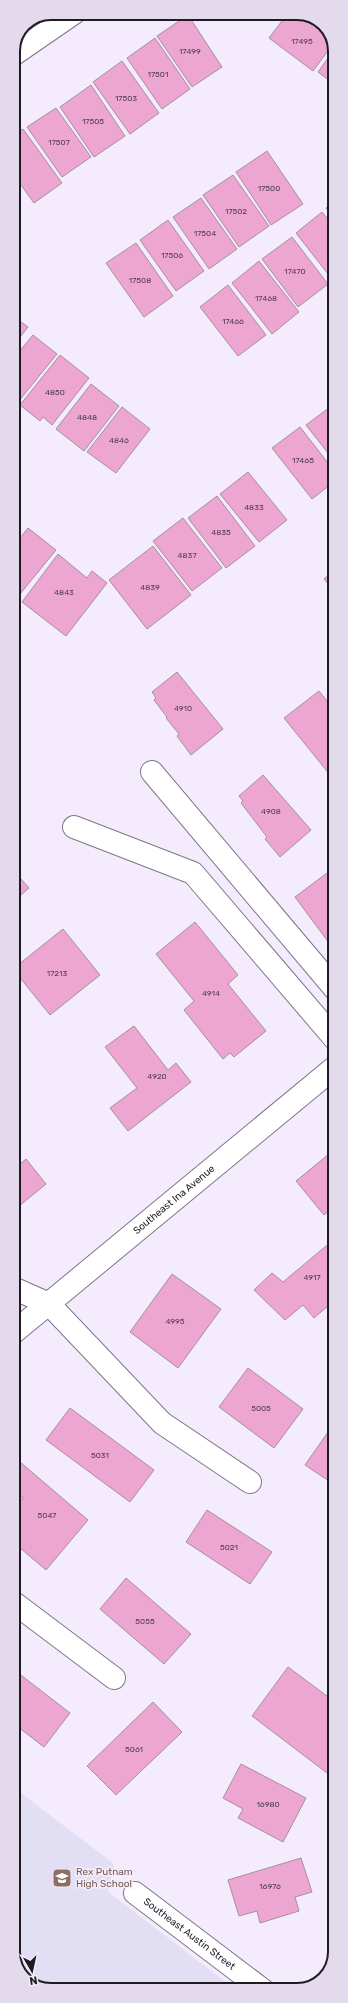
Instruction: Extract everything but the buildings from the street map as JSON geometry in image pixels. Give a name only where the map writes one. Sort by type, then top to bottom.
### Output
[{"type":"street","points":[[20,50],[64,20]]},
{"type":"street","points":[[152,772],[328,981]]},
{"type":"street","points":[[74,827],[193,874],[328,1031]]},
{"type":"street","name":"Southeast Ina Avenue","points":[[20,1327],[328,1073]]},
{"type":"street","points":[[20,1291],[48,1304],[162,1423],[250,1482]]},
{"type":"street","points":[[20,1607],[114,1678]]},
{"type":"street","name":"Southeast Austin Street","points":[[134,1893],[254,1983]]},
{"type":"shaded area","name":"Rex Putnam High School","points":[[20,1792],[114,1864],[108,1892],[227,1983],[49,1983],[39,1981],[29,1974],[23,1966],[20,1956]]},
{"type":"place","name":"Rex Putnam High School","points":[[62,1878]]}]
